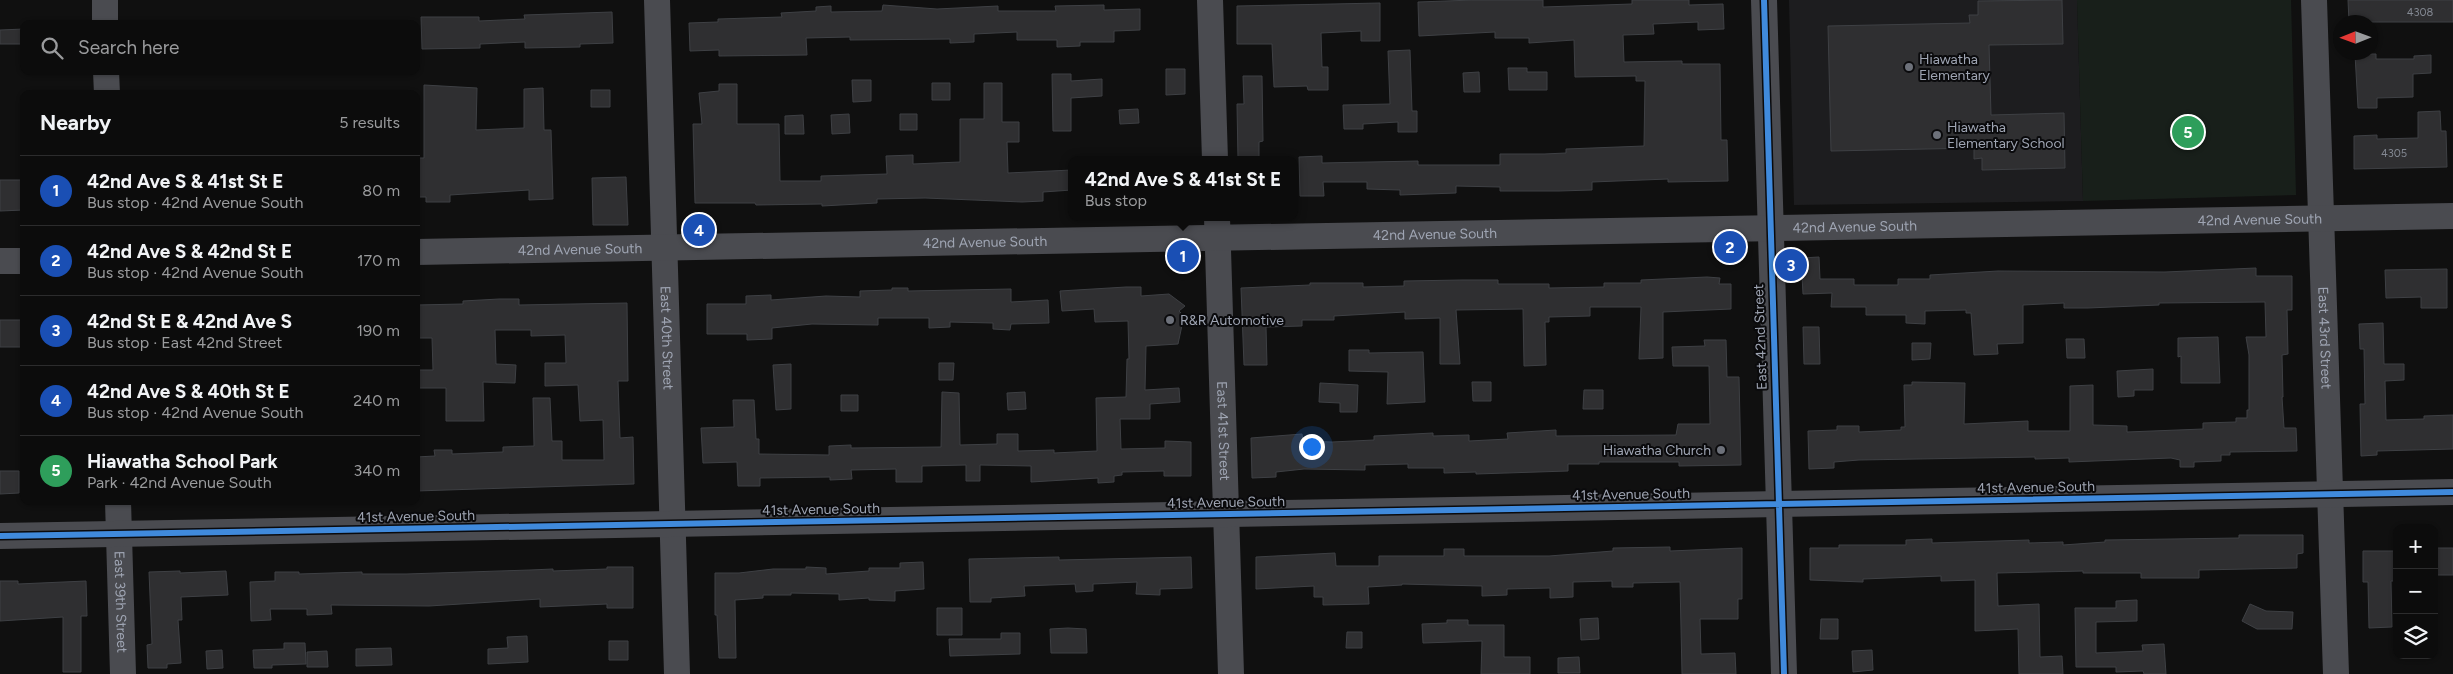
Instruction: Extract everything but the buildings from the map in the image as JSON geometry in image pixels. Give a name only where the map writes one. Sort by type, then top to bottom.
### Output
[{"type":"street","points":[[105,0],[105,20]]},
{"type":"street","name":"East 40th Street","points":[[657,0],[677,674]]},
{"type":"street","points":[[1210,0],[1215,156]]},
{"type":"street","name":"East 42nd Street","points":[[1764,0],[1769,229],[1784,674]]},
{"type":"street","name":"East 43rd Street","points":[[2314,0],[2336,674]]},
{"type":"street","points":[[106,75],[107,90]]},
{"type":"street","name":"42nd Avenue South","points":[[420,252],[664,246],[1217,227],[1769,229],[2453,216]]},
{"type":"street","name":"East 41st Street","points":[[1217,227],[1230,674]]},
{"type":"street","points":[[0,261],[20,261]]},
{"type":"street","name":"41st Avenue South","points":[[0,536],[2453,492]]},
{"type":"street","name":"East 39th Street","points":[[118,505],[123,674]]},
{"type":"shaded area","name":"Hiawatha Elementary School","points":[[1789,0],[2077,0],[2083,201],[1794,205]]},
{"type":"shaded area","points":[[2077,0],[2291,0],[2296,195],[2083,201]]},
{"type":"cycle path","points":[[1764,0],[1784,674]]},
{"type":"cycle path","points":[[0,536],[2453,492]]},
{"type":"place","name":"Hiawatha Elementary","points":[[1909,67]]},
{"type":"place","name":"Hiawatha School Park","points":[[2188,132]]},
{"type":"place","name":"Hiawatha Elementary School","points":[[1937,135]]},
{"type":"place","name":"42nd Ave S & 40th St E","points":[[699,230]]},
{"type":"place","name":"42nd Ave S & 42nd St E","points":[[1730,247]]},
{"type":"place","name":"42nd Ave S & 41st St E","points":[[1183,256]]},
{"type":"place","name":"42nd St E & 42nd Ave S","points":[[1791,265]]},
{"type":"place","name":"R&R Automotive","points":[[1170,320]]},
{"type":"place","name":"Hiawatha Church","points":[[1721,450]]}]
